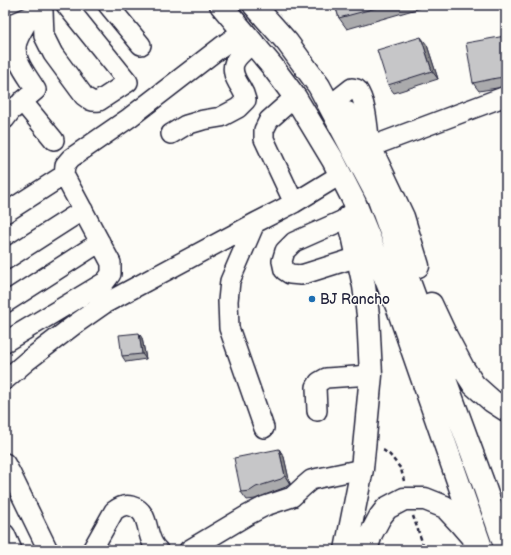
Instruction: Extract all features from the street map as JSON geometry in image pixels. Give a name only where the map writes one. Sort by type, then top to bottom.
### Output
[{"type":"main road","points":[[221,5],[296,97],[334,169],[354,201],[398,309],[481,548]]},
{"type":"main road","points":[[254,5],[287,42],[319,86],[378,197],[480,473],[506,549]]},
{"type":"main road","points":[[319,86],[338,99],[370,147],[402,217],[434,310],[463,368],[474,385],[492,401],[506,410]]},
{"type":"main road","points":[[334,169],[353,235],[364,286],[368,315],[371,375],[362,469],[346,550]]},
{"type":"main road","points":[[366,550],[371,534],[380,517],[387,508],[404,499],[425,499],[445,507],[481,548]]},
{"type":"street","points":[[5,118],[22,101],[36,90],[17,59],[16,49],[17,41],[34,19],[50,48],[84,96],[89,100],[94,102],[99,101],[128,82],[66,5]]},
{"type":"street","points":[[108,5],[141,45]]},
{"type":"street","points":[[5,342],[105,282],[111,274],[111,262],[64,175],[65,164],[71,158],[129,118],[211,55],[248,37]]},
{"type":"street","points":[[171,134],[186,125],[221,117],[238,108],[246,100],[245,92],[238,84],[233,73],[235,59],[248,37]]},
{"type":"street","points":[[211,55],[234,65]]},
{"type":"street","points":[[370,147],[506,96]]},
{"type":"street","points":[[294,202],[264,139],[264,130],[269,120],[296,97]]},
{"type":"street","points":[[22,101],[54,140]]},
{"type":"street","points":[[5,380],[27,361],[104,304],[294,202],[334,169]]},
{"type":"street","points":[[5,213],[64,175]]},
{"type":"street","points":[[5,260],[83,210]]},
{"type":"street","points":[[348,218],[294,242],[285,251],[282,261],[284,270],[290,274],[301,275],[358,257]]},
{"type":"street","points":[[255,223],[230,281],[228,301],[229,328],[264,428]]},
{"type":"street","points":[[5,303],[100,242]]},
{"type":"street","points":[[317,411],[316,387],[319,382],[326,378],[371,375]]},
{"type":"street","points":[[5,463],[48,550]]},
{"type":"street","points":[[188,550],[246,516],[266,506],[292,497],[311,480],[362,469]]},
{"type":"street","points":[[92,550],[114,511],[127,505],[140,510],[144,515],[152,543],[158,550]]},
{"type":"street","points":[[5,534],[12,550]]},
{"type":"path","points":[[364,447],[382,450],[390,455],[401,469],[404,482]]},
{"type":"path","points":[[413,516],[425,550]]},
{"type":"building","points":[[335,5],[387,5],[339,18]]},
{"type":"building","points":[[505,36],[506,77],[473,83],[466,43]]},
{"type":"building","points":[[421,37],[432,71],[388,85],[377,50]]},
{"type":"building","points":[[139,333],[142,354],[122,356],[119,335]]},
{"type":"building","points":[[279,449],[285,476],[281,479],[256,487],[250,491],[241,492],[234,458]]},
{"type":"place","name":"BJ Rancho","points":[[312,299]]}]
